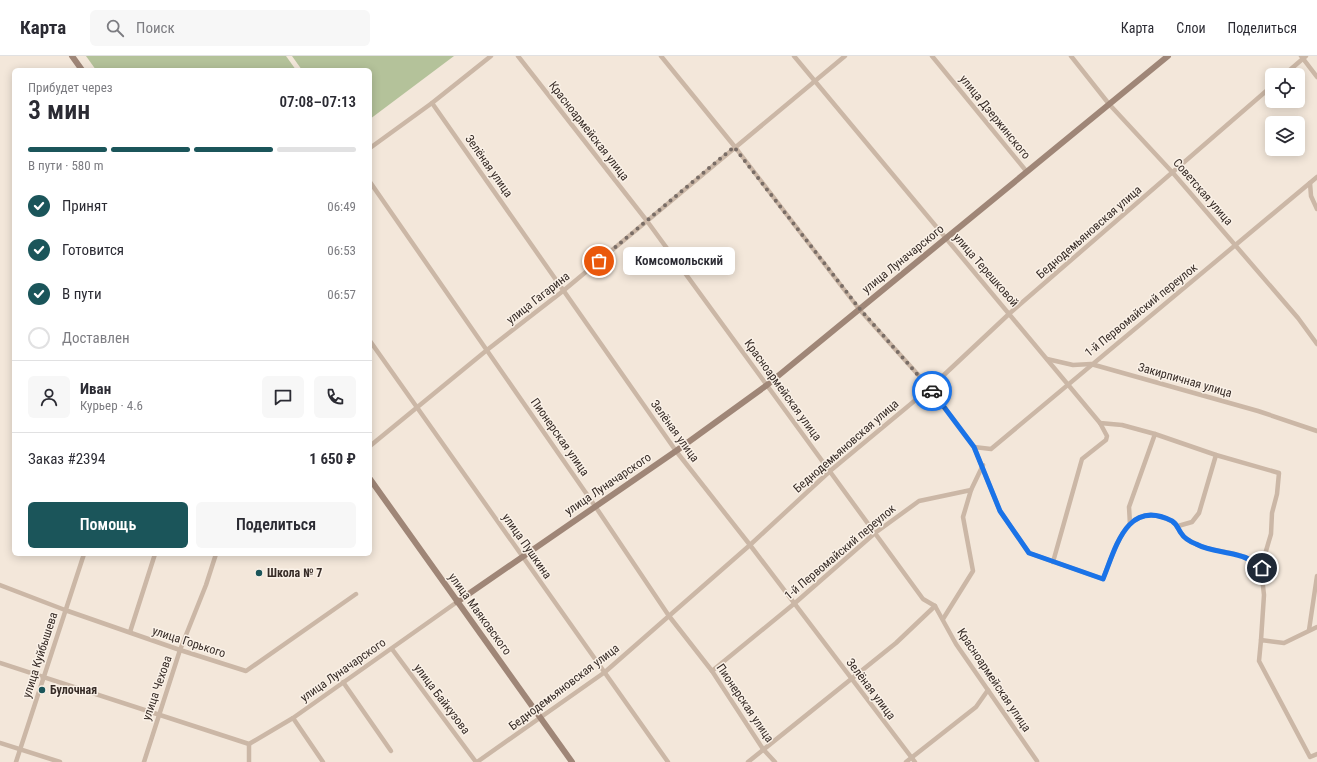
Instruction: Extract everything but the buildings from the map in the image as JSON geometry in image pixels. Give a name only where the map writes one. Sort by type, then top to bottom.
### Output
[{"type":"main road","points":[[72,56],[81,68]]},
{"type":"main road","name":"улица Луначарского","points":[[457,602],[676,451],[767,384],[1168,56]]},
{"type":"main road","name":"улица Маяковского","points":[[372,482],[572,762]]},
{"type":"street","points":[[372,147],[432,103],[491,56]]},
{"type":"street","name":"Красноармейская улица","points":[[518,56],[647,221],[923,599],[935,606],[956,644],[1037,761]]},
{"type":"street","points":[[661,56],[859,308],[930,388],[974,447],[1000,511],[1029,553],[1103,579],[1117,543],[1130,524],[1137,517],[1147,514],[1173,522],[1178,526],[1181,533],[1196,544],[1215,551],[1236,554],[1248,558],[1262,568]]},
{"type":"street","name":"улица Терешковой","points":[[794,56],[945,238],[1010,313],[1100,423]]},
{"type":"street","name":"улица Гагарина","points":[[372,444],[487,350],[563,291],[845,56]]},
{"type":"street","name":"улица Дзержинского","points":[[932,56],[1027,172]]},
{"type":"street","name":"Советская улица","points":[[1071,56],[1109,104],[1173,173],[1317,344]]},
{"type":"street","points":[[1291,68],[1303,57],[1317,77]]},
{"type":"street","name":"Беднодемьяновская улица","points":[[477,762],[605,672],[750,545],[830,472],[930,388],[1010,313],[1265,92]]},
{"type":"street","name":"Зелёная улица","points":[[432,103],[676,451],[750,545],[913,760]]},
{"type":"street","name":"1-й Первомайский переулок","points":[[974,447],[991,448],[1317,177]]},
{"type":"street","points":[[1310,183],[1311,196],[1317,209]]},
{"type":"street","name":"Пионерская улица","points":[[372,185],[595,506],[669,616],[712,671],[763,749],[775,762]]},
{"type":"street","name":"улица Пушкина","points":[[372,344],[668,762]]},
{"type":"street","name":"Закирпичная улица","points":[[1047,360],[1073,365],[1091,364],[1258,412],[1317,431]]},
{"type":"street","points":[[1100,423],[1122,425],[1155,434],[1216,455],[1279,472],[1277,494],[1272,513],[1271,534],[1262,568],[1264,595],[1259,660],[1310,757],[1317,754]]},
{"type":"street","points":[[1053,562],[1082,459],[1106,440],[1107,436],[1100,423]]},
{"type":"street","points":[[1130,524],[1129,507],[1155,434]]},
{"type":"street","points":[[1178,526],[1192,522],[1199,513],[1216,455]]},
{"type":"street","points":[[943,619],[973,571],[963,517],[971,490],[983,466]]},
{"type":"street","name":"1-й Первомайский переулок","points":[[712,671],[794,604],[875,533],[919,501],[971,490]]},
{"type":"street","name":"улица Куйбышева","points":[[16,762],[42,678],[83,556]]},
{"type":"street","points":[[130,632],[154,556]]},
{"type":"street","name":"улица Чехова","points":[[144,762],[180,650],[206,585],[215,556]]},
{"type":"street","points":[[1309,630],[1317,576]]},
{"type":"street","name":"улица Горького","points":[[0,585],[65,610],[246,671],[356,594]]},
{"type":"street","name":"улица Луначарского","points":[[249,744],[293,718],[457,602]]},
{"type":"street","points":[[748,762],[896,643],[935,606]]},
{"type":"street","points":[[1261,640],[1284,643],[1317,627]]},
{"type":"street","name":"улица Байкузова","points":[[392,649],[477,762]]},
{"type":"street","points":[[0,663],[42,678],[249,744],[249,762]]},
{"type":"street","points":[[343,682],[391,751]]},
{"type":"street","points":[[906,762],[913,760],[976,707],[988,690]]},
{"type":"street","points":[[293,718],[323,762]]},
{"type":"street","points":[[0,743],[60,762]]},
{"type":"green space","points":[[86,56],[286,56],[295,68],[95,68]]},
{"type":"green space","points":[[292,56],[454,56],[372,118],[372,68],[301,68]]},
{"type":"way so far","points":[[599,261],[734,147],[859,308],[932,391]]},
{"type":"place","name":"Комсомольский","points":[[599,261]]},
{"type":"place","name":"Школа № 7","points":[[259,573]]},
{"type":"place","name":"Булочная","points":[[42,690]]},
{"type":"route","points":[[932,391],[974,447],[1000,511],[1029,553],[1103,579],[1117,543],[1130,524],[1137,517],[1147,514],[1158,516],[1173,522],[1178,526],[1181,533],[1186,538],[1196,544],[1215,551],[1236,554],[1248,558],[1262,568]]}]
